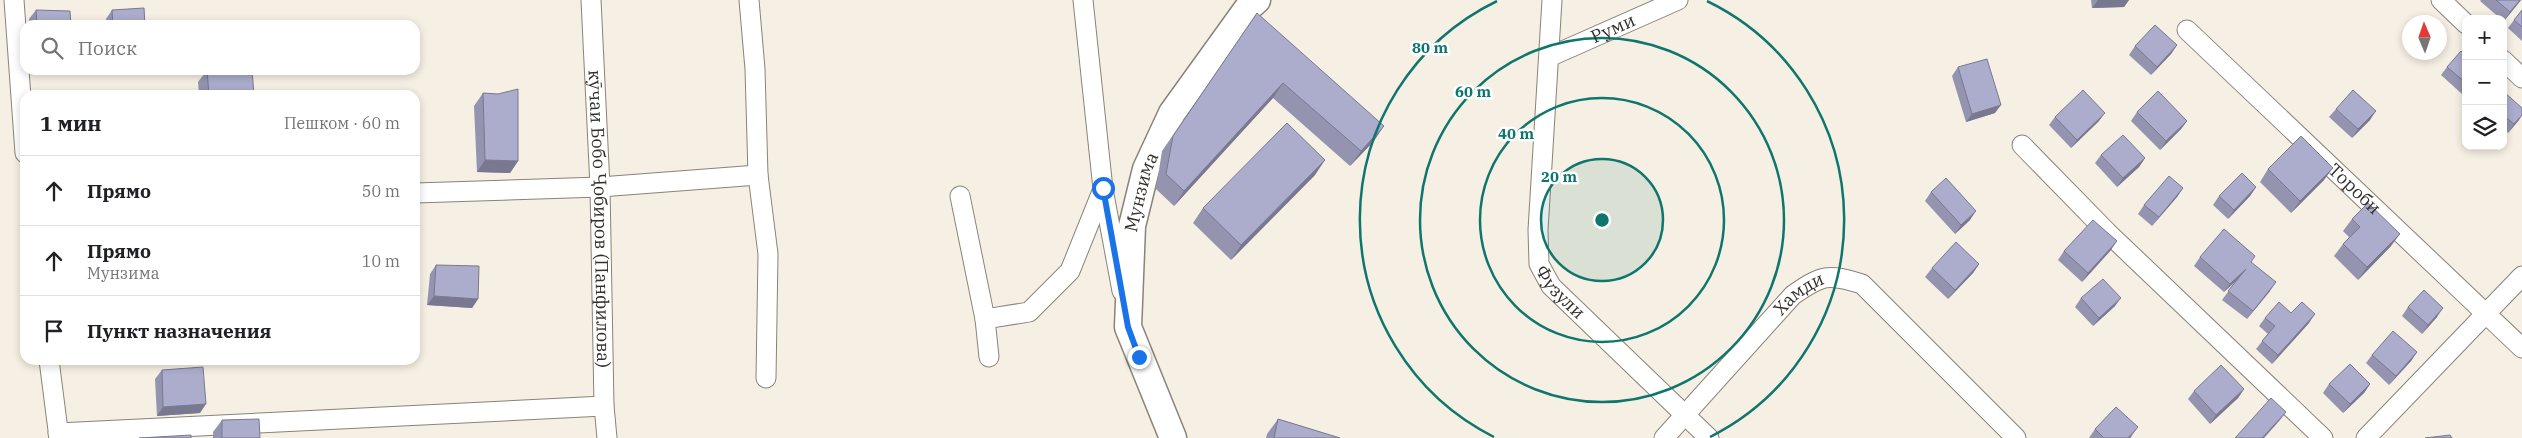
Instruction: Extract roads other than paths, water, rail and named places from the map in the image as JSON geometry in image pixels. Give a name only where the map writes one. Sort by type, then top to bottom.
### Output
[{"type":"street","points":[[14,0],[20,90]]},
{"type":"street","name":"кӯчаи Бобо Ҷобиров (Панфилова)","points":[[591,0],[600,187],[604,406],[608,438]]},
{"type":"street","points":[[749,0],[755,69],[758,174],[768,254],[766,378]]},
{"type":"street","points":[[1083,0],[1103,188],[1128,327]]},
{"type":"street","name":"Мунзима","points":[[1174,438],[1128,327],[1132,226],[1146,169],[1172,113],[1247,9],[1257,0]]},
{"type":"street","name":"Фузули","points":[[1552,0],[1538,230],[1539,264],[1551,286],[1710,438]]},
{"type":"street","name":"Руми","points":[[1549,57],[1678,0]]},
{"type":"street","points":[[2440,0],[2462,20]]},
{"type":"street","name":"Тороби","points":[[2187,30],[2522,348]]},
{"type":"street","points":[[2507,64],[2522,78]]},
{"type":"street","points":[[2022,145],[2106,232],[2323,438]]},
{"type":"street","points":[[420,193],[600,187],[758,174]]},
{"type":"street","points":[[985,318],[1029,312],[1070,271],[1103,188]]},
{"type":"street","points":[[960,196],[985,318],[989,356]]},
{"type":"street","name":"Хамди","points":[[1664,438],[1793,295],[1816,279],[1838,276],[1862,284],[2016,438]]},
{"type":"street","points":[[2366,438],[2522,276]]},
{"type":"street","points":[[50,365],[58,435],[604,406]]}]
